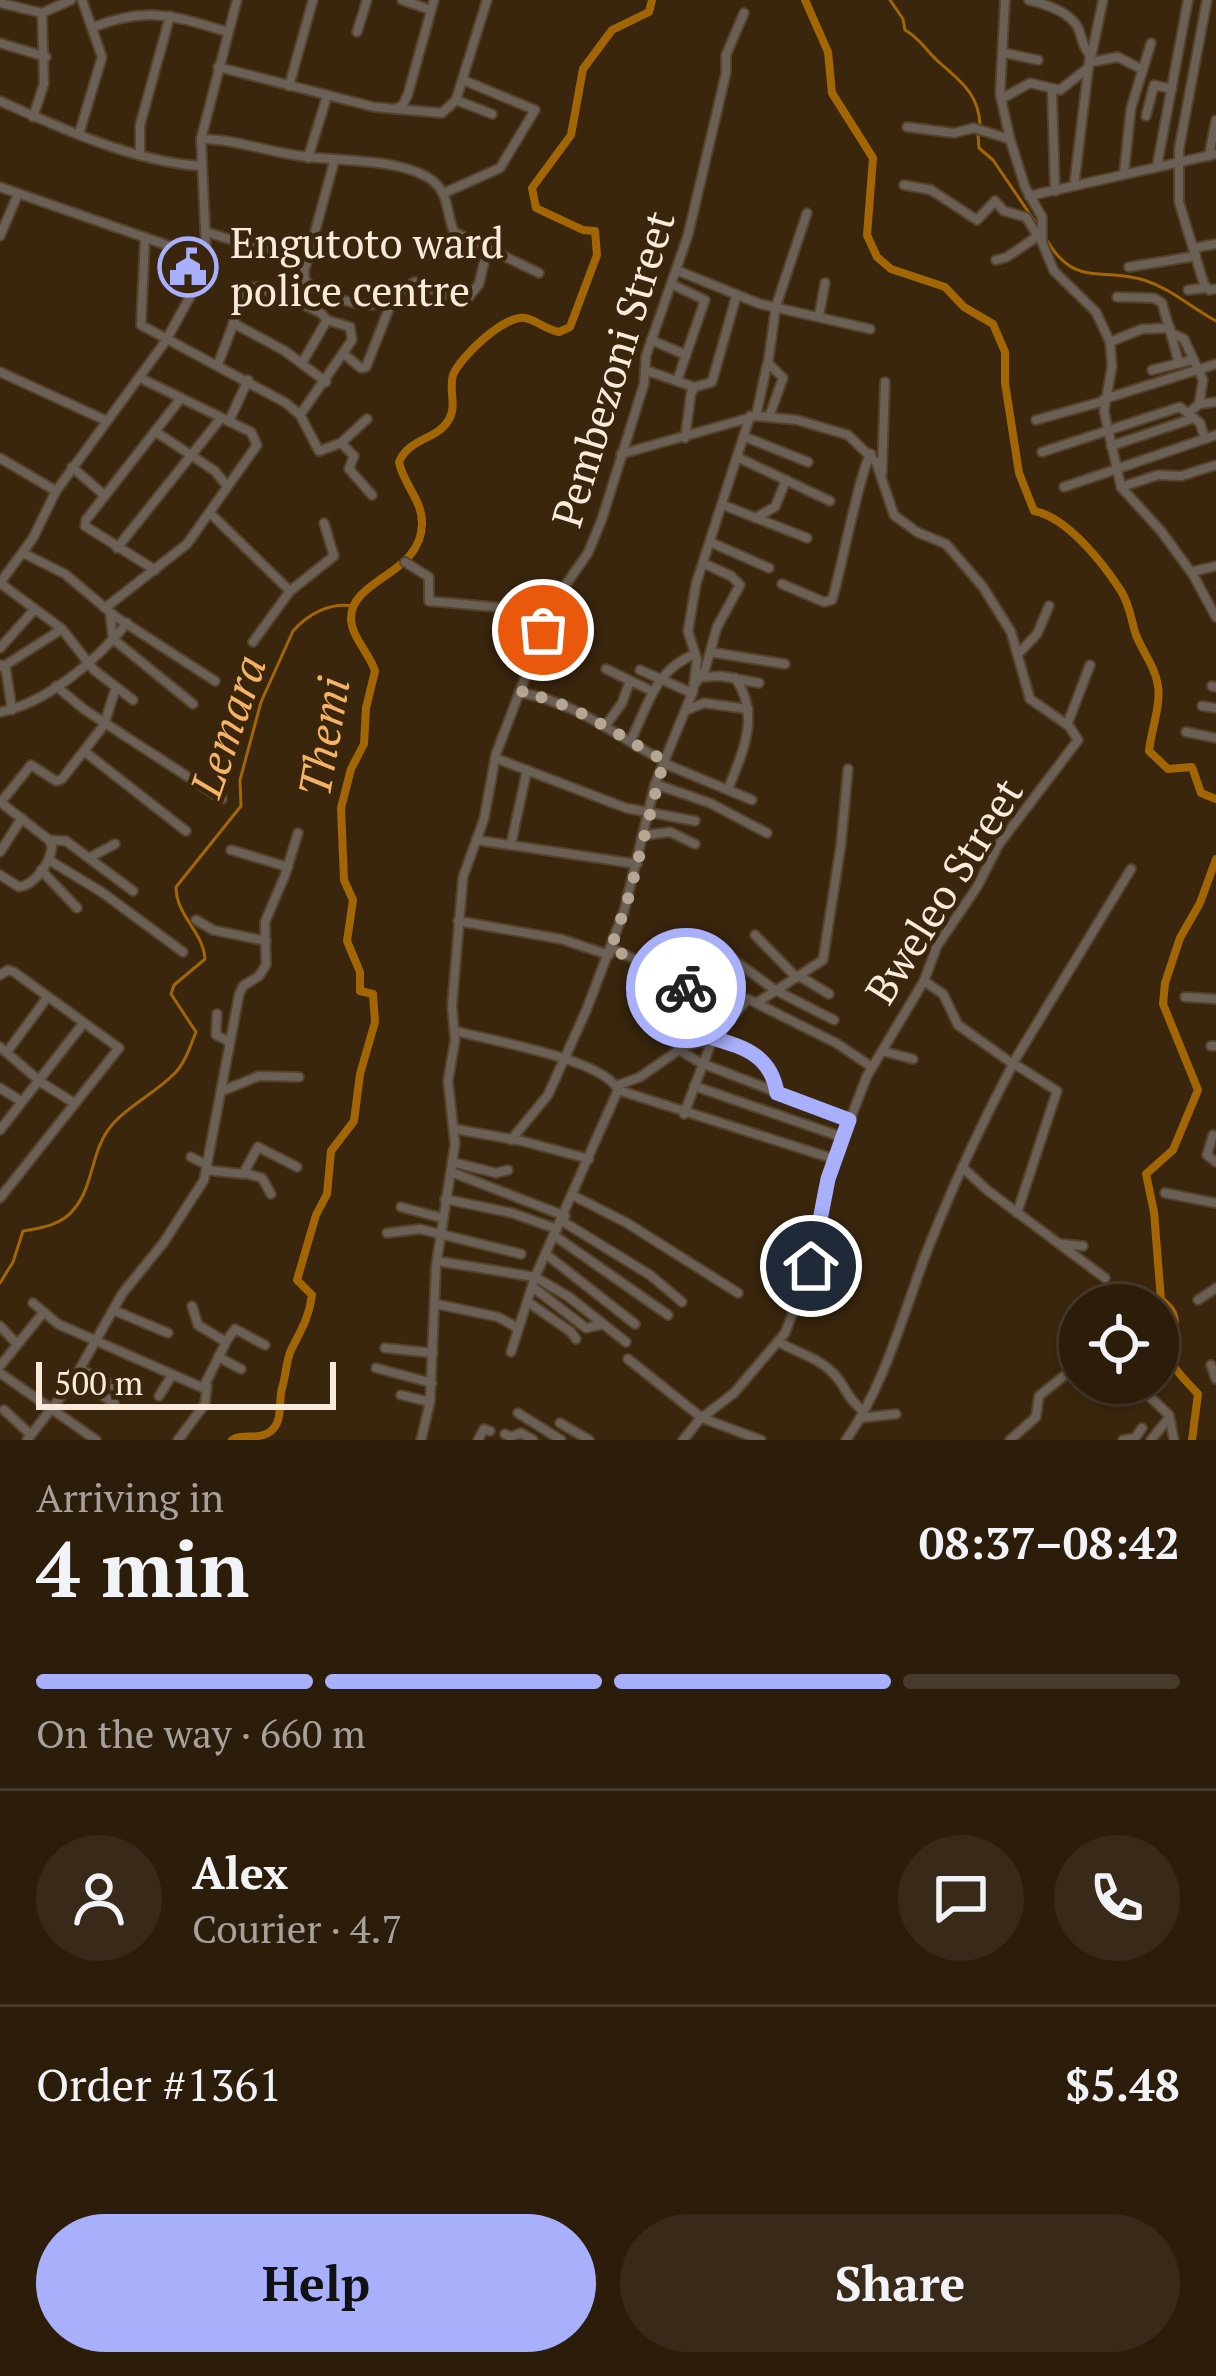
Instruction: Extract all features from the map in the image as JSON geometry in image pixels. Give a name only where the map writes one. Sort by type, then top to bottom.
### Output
[{"type":"street","points":[[0,3],[42,13],[71,0]]},
{"type":"street","points":[[79,134],[102,57],[82,0]]},
{"type":"street","points":[[139,0],[140,13]]},
{"type":"street","points":[[134,700],[88,661],[62,629],[0,583],[23,554],[56,491],[166,339],[191,295],[206,232],[201,139],[238,0]]},
{"type":"street","points":[[289,86],[313,0]]},
{"type":"street","points":[[357,32],[367,0]]},
{"type":"street","points":[[393,110],[408,94],[432,5],[402,0]]},
{"type":"street","points":[[218,68],[393,110],[437,114],[456,100],[487,0]]},
{"type":"street","points":[[1005,0],[1001,99],[1029,196],[1042,217],[1040,239]]},
{"type":"street","points":[[1029,0],[1054,8],[1076,25],[1090,62]]},
{"type":"street","points":[[1074,186],[1103,0]]},
{"type":"street","points":[[1157,166],[1188,0]]},
{"type":"street","points":[[1189,290],[1211,289],[1179,202],[1179,141],[1207,0]]},
{"type":"street","points":[[33,117],[44,84],[42,13]]},
{"type":"street","points":[[94,27],[140,13],[228,32]]},
{"type":"street","name":"Pembezoni Street","points":[[423,1439],[432,1383],[440,1233],[455,1130],[448,1081],[456,1030],[452,1006],[463,877],[484,819],[495,758],[547,620],[594,542],[644,384],[651,340],[696,205],[726,55],[744,13]]},
{"type":"street","points":[[140,153],[140,125],[170,16]]},
{"type":"street","points":[[0,43],[46,57]]},
{"type":"street","points":[[1124,173],[1131,108],[1151,43]]},
{"type":"street","points":[[1005,53],[1038,60]]},
{"type":"street","points":[[1052,91],[1060,90],[1090,62],[1120,57],[1142,70]]},
{"type":"street","points":[[444,193],[500,168],[535,110],[462,80]]},
{"type":"street","points":[[1001,99],[1030,83],[1044,84],[1052,91],[1055,191]]},
{"type":"street","points":[[1146,116],[1154,85],[1172,89]]},
{"type":"street","points":[[308,158],[327,96]]},
{"type":"street","points":[[456,100],[492,114]]},
{"type":"street","points":[[0,101],[79,134],[201,166]]},
{"type":"street","points":[[1029,196],[1212,155],[1216,120]]},
{"type":"street","points":[[907,127],[954,133],[974,128],[1010,139]]},
{"type":"street","points":[[201,139],[334,162],[368,162],[423,175],[444,193],[452,230],[539,273]]},
{"type":"street","points":[[292,300],[305,281],[334,162]]},
{"type":"street","points":[[904,185],[931,190],[977,220],[993,201],[1004,211],[1026,217],[1054,271],[1096,312],[1110,342],[1112,367],[1104,400],[1121,488],[1161,530],[1216,617]]},
{"type":"street","points":[[0,187],[178,249],[202,262]]},
{"type":"street","points":[[0,236],[18,194]]},
{"type":"street","points":[[696,685],[688,628],[703,562],[753,416],[768,363],[776,306],[807,213]]},
{"type":"street","points":[[206,232],[276,251],[305,266]]},
{"type":"street","points":[[145,239],[139,322],[269,390],[300,415],[319,452],[341,443],[367,419]]},
{"type":"street","points":[[996,260],[1040,239]]},
{"type":"street","points":[[1130,267],[1216,244]]},
{"type":"street","points":[[305,281],[346,300],[373,304],[392,300],[415,282],[457,303],[465,302],[479,284],[488,250]]},
{"type":"street","points":[[676,271],[736,297],[870,329]]},
{"type":"street","points":[[818,316],[825,283]]},
{"type":"street","points":[[671,284],[705,300],[677,381]]},
{"type":"street","points":[[218,364],[252,285],[353,330],[345,356],[300,415]]},
{"type":"street","points":[[644,370],[695,387],[712,382],[736,297]]},
{"type":"street","points":[[1117,297],[1157,299],[1166,312],[1179,363]]},
{"type":"street","points":[[345,356],[365,368],[392,300]]},
{"type":"street","points":[[302,363],[327,320]]},
{"type":"street","points":[[233,323],[326,382]]},
{"type":"street","points":[[1110,342],[1142,329],[1171,330],[1184,339],[1204,383],[1192,415],[1111,446]]},
{"type":"street","points":[[651,340],[686,355]]},
{"type":"street","points":[[1152,370],[1192,360]]},
{"type":"street","points":[[768,363],[783,378],[769,417]]},
{"type":"street","points":[[1036,420],[1216,364]]},
{"type":"street","points":[[0,373],[107,421]]},
{"type":"street","points":[[107,610],[187,544],[250,458],[257,440],[251,432],[139,377]]},
{"type":"street","points":[[117,548],[190,454],[225,419],[248,380]]},
{"type":"street","points":[[882,473],[885,382]]},
{"type":"street","points":[[685,438],[695,387]]},
{"type":"street","points":[[155,570],[85,526],[181,398]]},
{"type":"street","points":[[1198,404],[1216,402]]},
{"type":"street","points":[[1042,452],[1180,407],[1200,423],[1205,439]]},
{"type":"street","points":[[622,454],[753,416],[842,431],[871,454],[894,515],[917,532],[940,540],[1004,617],[1030,699],[1066,724],[1090,664]]},
{"type":"street","points":[[156,431],[224,478],[228,488]]},
{"type":"street","points":[[1064,488],[1216,435]]},
{"type":"street","points":[[745,437],[808,462]]},
{"type":"street","points":[[341,443],[354,456],[349,470],[373,495]]},
{"type":"street","points":[[782,584],[824,602],[832,600],[860,496],[863,464],[871,454]]},
{"type":"street","points":[[0,458],[56,491]]},
{"type":"street","points":[[739,458],[830,501]]},
{"type":"street","points":[[1121,488],[1158,475],[1181,476],[1216,465]]},
{"type":"street","points":[[72,467],[104,495]]},
{"type":"street","points":[[755,518],[775,507],[786,480]]},
{"type":"street","points":[[723,505],[807,538]]},
{"type":"street","points":[[210,513],[290,590]]},
{"type":"street","points":[[253,642],[290,590],[334,556],[324,523]]},
{"type":"street","points":[[710,542],[769,568]]},
{"type":"street","points":[[23,554],[65,574],[107,610],[215,681]]},
{"type":"street","points":[[405,562],[429,577],[429,601],[516,609],[547,620]]},
{"type":"street","points":[[511,1139],[543,1104],[610,951],[645,835],[655,784],[717,627],[740,585],[703,562]]},
{"type":"street","points":[[1191,572],[1216,566]]},
{"type":"street","points":[[1018,654],[1037,634],[1049,606]]},
{"type":"street","points":[[0,648],[34,610]]},
{"type":"street","points":[[107,610],[113,639],[193,704]]},
{"type":"street","points":[[0,712],[56,686],[127,623]]},
{"type":"street","points":[[11,710],[2,665],[62,629]]},
{"type":"street","points":[[710,652],[784,664]]},
{"type":"street","points":[[631,740],[660,677],[695,654]]},
{"type":"street","points":[[606,670],[652,691]]},
{"type":"street","points":[[640,670],[696,685],[735,678],[759,683]]},
{"type":"street","points":[[728,789],[748,736],[748,700],[735,678]]},
{"type":"street","points":[[606,724],[630,681]]},
{"type":"street","points":[[56,686],[222,799]]},
{"type":"street","points":[[0,875],[23,888],[49,860],[52,848],[49,840],[0,802],[30,765],[59,781],[105,721],[116,688]]},
{"type":"street","points":[[522,693],[555,699],[606,724],[664,762],[752,800]]},
{"type":"street","points":[[687,710],[704,703],[748,709]]},
{"type":"street","points":[[1202,706],[1216,709]]},
{"type":"street","name":"Bweleo Street","points":[[686,1439],[779,1342],[811,1266],[834,1159],[872,1067],[998,844],[1077,745],[1077,736],[1066,724]]},
{"type":"street","points":[[1186,732],[1216,738]]},
{"type":"street","points":[[85,752],[186,831]]},
{"type":"street","points":[[495,758],[599,800],[650,815],[695,821]]},
{"type":"street","points":[[758,1002],[820,964],[826,951],[848,769]]},
{"type":"street","points":[[511,844],[527,770]]},
{"type":"street","points":[[655,784],[710,803],[766,833]]},
{"type":"street","points":[[0,852],[22,818]]},
{"type":"street","points":[[645,835],[670,832],[695,844]]},
{"type":"street","points":[[4,1410],[29,1437],[78,1373],[113,1310],[202,1184],[240,991],[259,976],[267,962],[266,916],[298,833]]},
{"type":"street","points":[[49,840],[61,838],[133,891]]},
{"type":"street","points":[[476,840],[637,864]]},
{"type":"street","points":[[89,857],[115,844]]},
{"type":"street","points":[[231,850],[288,867]]},
{"type":"street","points":[[49,860],[183,952]]},
{"type":"street","points":[[846,1440],[862,1415],[962,1167],[1013,1064],[1131,869]]},
{"type":"street","points":[[41,870],[77,908]]},
{"type":"street","points":[[196,920],[213,930],[266,941]]},
{"type":"street","points":[[458,921],[610,951],[659,971],[729,1019]]},
{"type":"street","points":[[754,934],[798,977],[829,994]]},
{"type":"street","points":[[723,952],[775,990],[834,1020]]},
{"type":"street","points":[[0,975],[10,970],[119,1049],[0,1198]]},
{"type":"street","points":[[924,981],[943,994],[954,1021],[1057,1091],[1017,1213]]},
{"type":"street","points":[[719,982],[872,1067]]},
{"type":"street","points":[[1185,997],[1216,999]]},
{"type":"street","points":[[46,999],[4,1050],[74,1103]]},
{"type":"street","points":[[685,1114],[713,1038],[746,1001]]},
{"type":"street","points":[[217,1014],[217,1037],[230,1042]]},
{"type":"street","points":[[0,1130],[82,1025]]},
{"type":"street","points":[[456,1030],[562,1059],[611,1078],[617,1088],[685,1114],[834,1159]]},
{"type":"street","points":[[511,1352],[534,1282],[617,1088],[640,1078],[676,1051],[713,1038],[760,1057],[777,1093]]},
{"type":"street","points":[[676,1051],[849,1120]]},
{"type":"street","points":[[882,1051],[914,1059]]},
{"type":"street","points":[[221,1091],[259,1076],[299,1077]]},
{"type":"street","points":[[694,1085],[842,1137]]},
{"type":"street","points":[[0,1088],[21,1101]]},
{"type":"street","points":[[455,1130],[589,1159]]},
{"type":"street","points":[[1213,1135],[1207,1155],[1216,1162]]},
{"type":"street","points":[[245,1173],[258,1147],[297,1167]]},
{"type":"street","points":[[191,1157],[207,1168],[262,1178],[271,1194]]},
{"type":"street","points":[[452,1167],[496,1173],[508,1170]]},
{"type":"street","points":[[452,1167],[650,1275],[682,1302]]},
{"type":"street","points":[[962,1167],[1105,1279]]},
{"type":"street","points":[[1165,1193],[1216,1203]]},
{"type":"street","points":[[574,1196],[628,1223],[738,1294]]},
{"type":"street","points":[[445,1199],[560,1225],[668,1315]]},
{"type":"street","points":[[400,1208],[442,1218]]},
{"type":"street","points":[[387,1233],[409,1228],[521,1254]]},
{"type":"street","points":[[1061,1244],[1083,1246]]},
{"type":"street","points":[[547,1256],[635,1324]]},
{"type":"street","points":[[437,1262],[534,1282],[569,1297],[626,1342]]},
{"type":"street","points":[[534,1282],[586,1328],[602,1324]]},
{"type":"street","points":[[1198,1300],[1216,1288]]},
{"type":"street","points":[[528,1302],[576,1339]]},
{"type":"street","points":[[33,1303],[58,1324],[207,1386]]},
{"type":"street","points":[[436,1304],[498,1317],[516,1327]]},
{"type":"street","points":[[192,1306],[198,1324],[226,1342]]},
{"type":"street","points":[[113,1310],[168,1334]]},
{"type":"street","points":[[43,1313],[0,1370],[96,1440]]},
{"type":"street","points":[[0,1326],[16,1343]]},
{"type":"street","points":[[178,1440],[205,1404],[218,1357],[235,1329],[265,1345]]},
{"type":"street","points":[[779,1342],[825,1365],[840,1379],[862,1415]]},
{"type":"street","points":[[385,1348],[433,1353]]},
{"type":"street","points":[[218,1357],[241,1369]]},
{"type":"street","points":[[628,1359],[702,1418],[761,1440]]},
{"type":"street","points":[[1211,1364],[1216,1379]]},
{"type":"street","points":[[376,1368],[432,1383]]},
{"type":"street","points":[[78,1373],[130,1394]]},
{"type":"street","points":[[78,1373],[114,1403]]},
{"type":"street","points":[[159,1396],[172,1375]]},
{"type":"street","points":[[1010,1440],[1036,1417],[1039,1396],[1059,1380]]},
{"type":"street","points":[[401,1395],[430,1402]]},
{"type":"street","points":[[1157,1404],[1169,1418],[1174,1440]]},
{"type":"street","points":[[518,1413],[561,1440]]},
{"type":"street","points":[[862,1415],[896,1414]]},
{"type":"street","points":[[1151,1440],[1169,1418]]},
{"type":"street","points":[[560,1423],[589,1440]]},
{"type":"street","points":[[1124,1440],[1135,1438],[1142,1428]]},
{"type":"street","points":[[478,1440],[484,1429],[490,1431]]},
{"type":"street","points":[[506,1434],[521,1433],[532,1440]]},
{"type":"waterway","name":"Themi","points":[[232,1440],[264,1435],[278,1419],[288,1359],[312,1295],[297,1280],[327,1194],[331,1151],[354,1121],[360,1074],[375,1022],[373,994],[360,991],[360,972],[347,941],[353,900],[344,880],[341,808],[351,769],[364,744],[375,671],[352,626],[354,606],[419,541],[421,516],[399,462],[409,448],[448,421],[453,375],[464,358],[495,330],[516,319],[529,319],[559,332],[570,327],[597,255],[595,231],[536,208],[532,188],[571,135],[583,69],[612,30],[649,12],[652,0]]},
{"type":"waterway","points":[[805,0],[828,52],[832,93],[873,158],[867,235],[877,257],[891,269],[945,287],[964,307],[993,324],[1005,352],[1019,473],[1034,511],[1059,522],[1083,543],[1124,596],[1158,686],[1149,751],[1168,769],[1192,767],[1201,793],[1216,799]]},
{"type":"waterway","points":[[890,0],[905,30],[967,89],[980,125]]},
{"type":"waterway","points":[[978,134],[979,148],[993,160],[1040,229]]},
{"type":"waterway","points":[[1045,237],[1055,253],[1077,270],[1144,280],[1216,321]]},
{"type":"waterway","name":"Lemara","points":[[0,1283],[23,1231],[51,1225],[69,1214],[85,1191],[108,1130],[184,1060],[196,1032],[171,994],[174,985],[205,959],[200,940],[180,907],[176,887],[241,806],[240,780],[261,702],[293,631],[320,611],[353,606]]},
{"type":"waterway","points":[[1192,1440],[1198,1394],[1174,1367],[1170,1353],[1175,1322],[1161,1300],[1146,1174],[1173,1150],[1198,1090],[1163,1004],[1180,938],[1200,903],[1216,859]]},
{"type":"way so far","points":[[543,630],[522,693],[552,698],[586,713],[664,760],[611,948],[686,988]]},
{"type":"place","name":"Engutoto ward police centre","points":[[188,267]]},
{"type":"route","points":[[686,988],[729,1019],[713,1038],[756,1053],[771,1072],[777,1093],[849,1120],[828,1179],[811,1266]]}]
